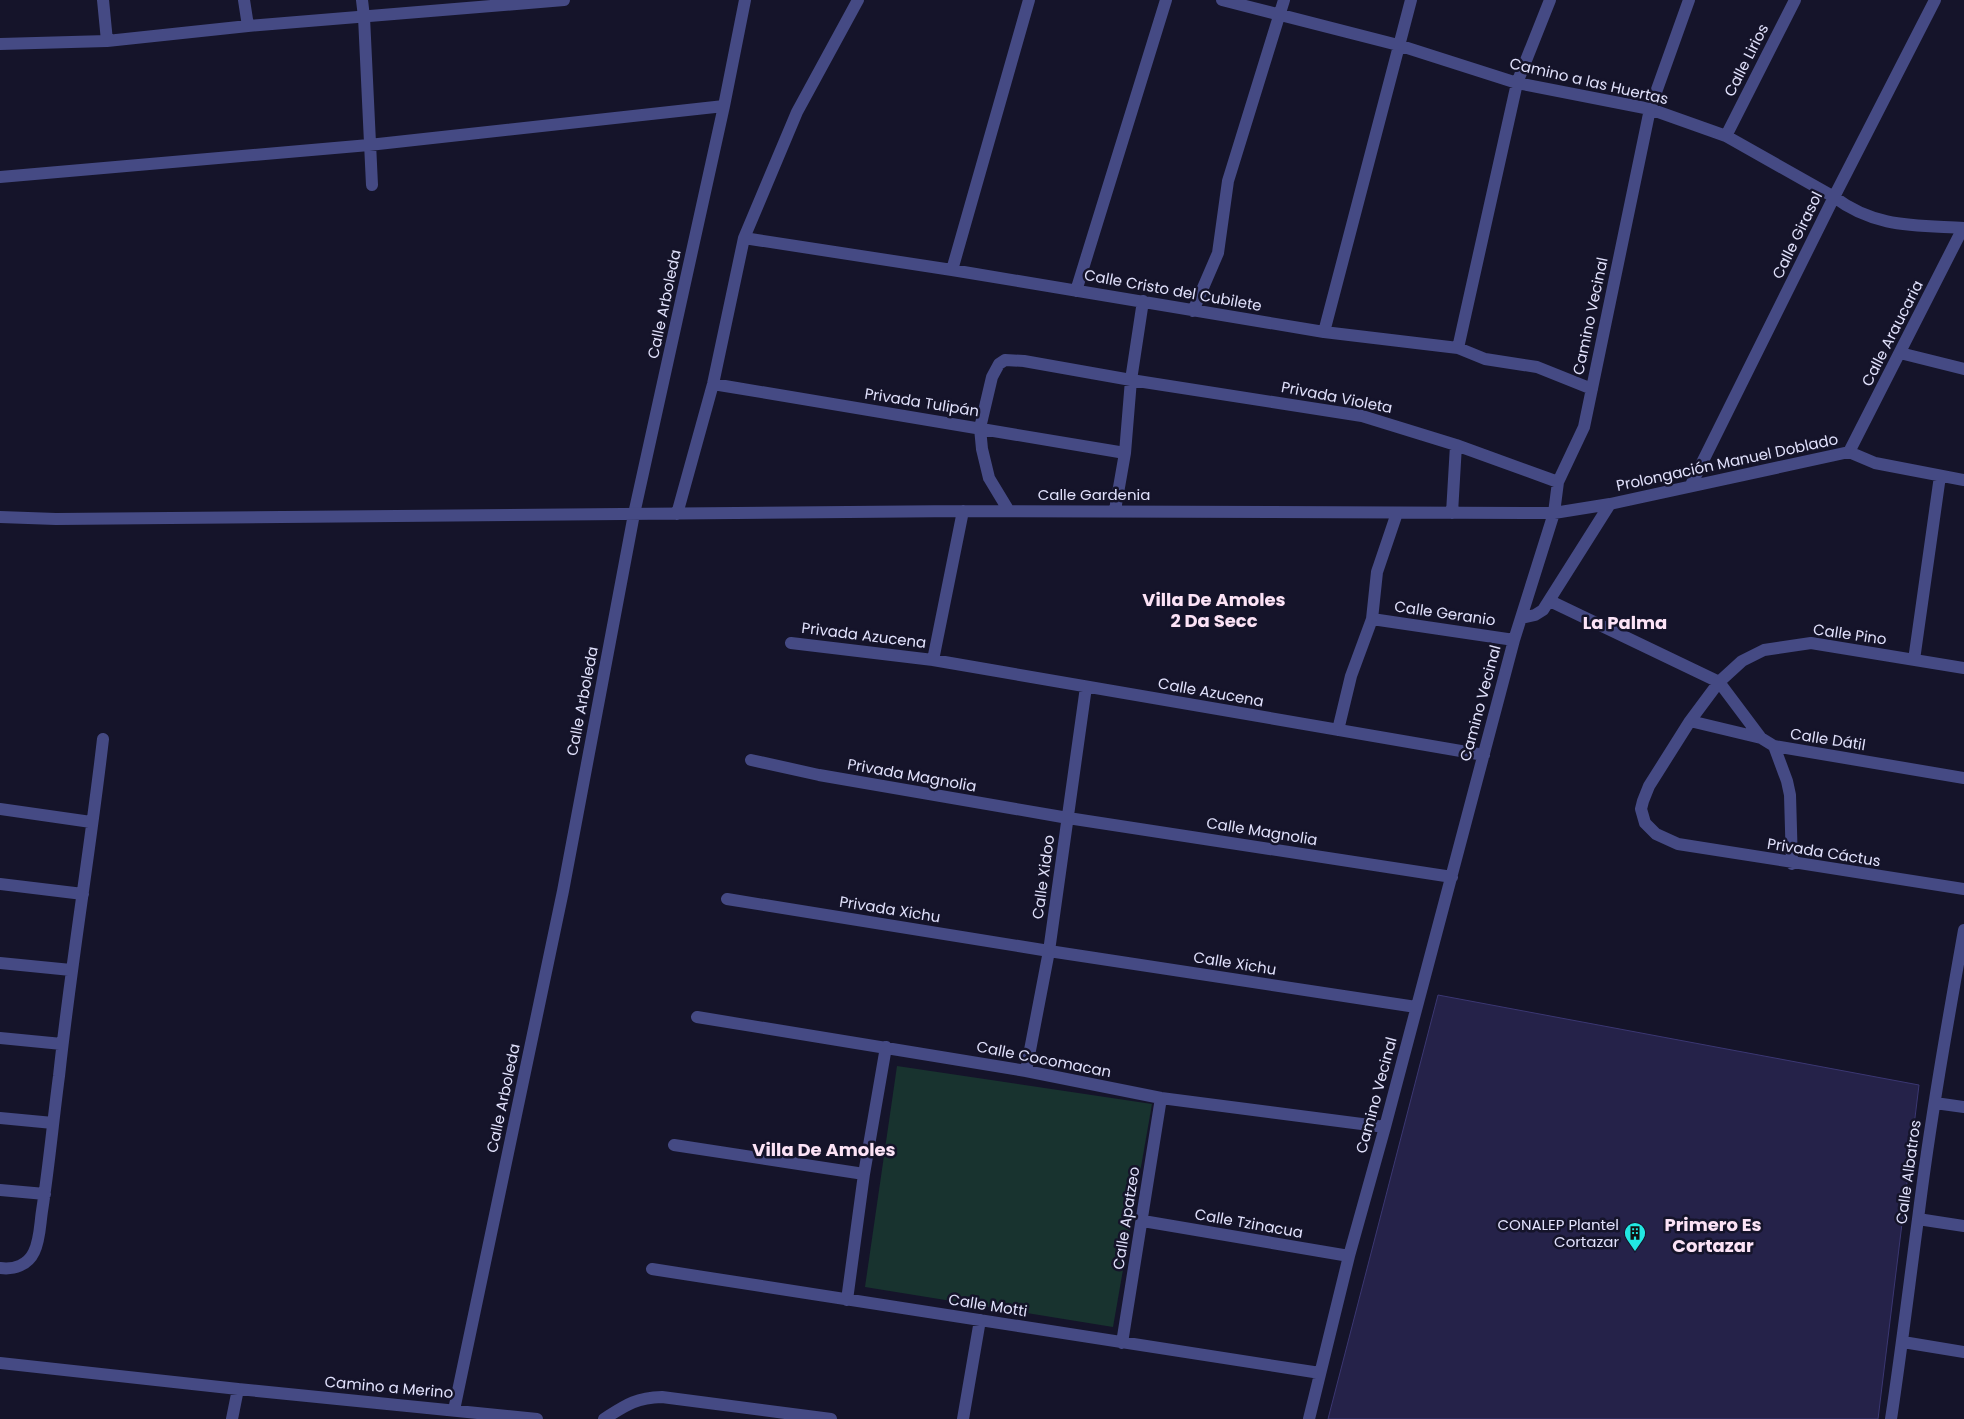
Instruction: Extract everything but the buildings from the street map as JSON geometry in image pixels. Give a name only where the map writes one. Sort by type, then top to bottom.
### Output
[{"type":"street","points":[[103,0],[107,41]]},
{"type":"street","points":[[244,0],[248,26]]},
{"type":"street","points":[[362,0],[372,185]]},
{"type":"street","points":[[0,44],[107,41],[248,26],[564,0]]},
{"type":"street","name":"Calle Arboleda","points":[[454,1410],[563,891],[634,514],[724,106],[745,0]]},
{"type":"street","points":[[677,514],[712,384],[744,238],[797,112],[858,0]]},
{"type":"street","points":[[952,270],[1029,0]]},
{"type":"street","points":[[1076,291],[1166,0]]},
{"type":"street","name":"Camino a las Huertas","points":[[1222,0],[1398,45],[1517,83],[1650,109],[1726,136],[1834,197],[1849,209],[1871,218],[1908,225],[1964,228]]},
{"type":"street","points":[[1193,311],[1218,253],[1228,181],[1284,0]]},
{"type":"street","points":[[1324,332],[1398,45],[1412,0]]},
{"type":"street","points":[[1458,348],[1517,83],[1550,0]]},
{"type":"street","name":"Camino Vecinal","points":[[1309,1419],[1349,1256],[1520,618],[1554,513],[1558,482],[1584,427],[1650,109],[1689,0]]},
{"type":"street","name":"Calle Lirios","points":[[1726,136],[1795,0]]},
{"type":"street","name":"Calle Girasol","points":[[1691,485],[1834,197],[1935,0]]},
{"type":"street","points":[[0,177],[369,145],[724,106]]},
{"type":"street","name":"Calle Araucaria","points":[[1849,452],[1964,228]]},
{"type":"street","name":"Calle Cristo del Cubilete","points":[[744,238],[952,270],[1324,332],[1458,348],[1485,359],[1537,367],[1592,389]]},
{"type":"street","points":[[1115,510],[1125,453],[1131,380],[1143,301]]},
{"type":"street","points":[[1900,353],[1964,369]]},
{"type":"street","name":"Privada Violeta","points":[[980,428],[988,391],[999,364],[1005,360],[1024,361],[1131,380],[1362,416],[1456,445],[1558,482]]},
{"type":"street","name":"Privada Tulipán","points":[[712,384],[1125,453]]},
{"type":"street","points":[[980,428],[982,449],[989,478],[1009,511]]},
{"type":"street","points":[[1452,513],[1456,445]]},
{"type":"street","name":"Prolongación Manuel Doblado","points":[[1554,513],[1610,504],[1849,452],[1875,463],[1964,480]]},
{"type":"street","points":[[1914,660],[1940,476]]},
{"type":"street","points":[[1520,618],[1535,615],[1543,610],[1610,504]]},
{"type":"street","name":"Calle Gardenia","points":[[0,518],[1115,510],[1554,513]]},
{"type":"street","points":[[933,660],[963,511]]},
{"type":"street","points":[[1338,730],[1351,676],[1372,619],[1377,572],[1397,513]]},
{"type":"street","points":[[1550,601],[1719,682],[1760,738]]},
{"type":"street","name":"Calle Geranio","points":[[1372,619],[1514,640]]},
{"type":"street","name":"Calle Pino","points":[[1690,721],[1719,682],[1742,661],[1764,650],[1811,642],[1964,668]]},
{"type":"street","name":"Privada Azucena","points":[[791,643],[933,660]]},
{"type":"street","name":"Calle Azucena","points":[[933,660],[1484,755]]},
{"type":"street","name":"Calle Xidoo","points":[[1026,1070],[1049,952],[1086,687]]},
{"type":"street","name":"Calle Dátil","points":[[1690,721],[1760,738],[1774,746],[1964,778]]},
{"type":"street","name":"Privada Cáctus","points":[[1690,721],[1649,786],[1641,809],[1646,822],[1656,834],[1678,844],[1792,864],[1964,889]]},
{"type":"street","points":[[0,1268],[20,1266],[30,1260],[35,1250],[45,1194],[71,970],[83,894],[91,822],[99,782],[103,739]]},
{"type":"street","points":[[1774,746],[1788,781],[1792,864]]},
{"type":"street","name":"Privada Magnolia","points":[[751,760],[819,775],[1068,818]]},
{"type":"street","points":[[0,809],[91,822]]},
{"type":"street","name":"Calle Magnolia","points":[[1068,818],[1452,877]]},
{"type":"street","points":[[0,884],[83,894]]},
{"type":"street","name":"Privada Xichu","points":[[727,899],[1049,952]]},
{"type":"street","name":"Calle Albatros","points":[[1890,1419],[1903,1342],[1934,1103],[1960,979],[1964,930]]},
{"type":"street","name":"Calle Xichu","points":[[1049,952],[1416,1006]]},
{"type":"street","points":[[0,963],[71,970]]},
{"type":"street","name":"Calle Cocomacan","points":[[697,1017],[1026,1070],[1162,1098],[1385,1127]]},
{"type":"street","points":[[0,1038],[62,1044]]},
{"type":"street","points":[[847,1300],[864,1174],[886,1047]]},
{"type":"street","name":"Calle Apatzeo","points":[[1122,1343],[1162,1098]]},
{"type":"street","points":[[1934,1103],[1964,1107]]},
{"type":"street","points":[[0,1118],[53,1123]]},
{"type":"street","points":[[674,1145],[864,1174]]},
{"type":"street","points":[[0,1190],[45,1194]]},
{"type":"street","points":[[1918,1219],[1964,1226]]},
{"type":"street","name":"Calle Tzinacua","points":[[1143,1221],[1349,1256]]},
{"type":"street","name":"Calle Motti","points":[[652,1269],[1320,1373]]},
{"type":"street","points":[[963,1419],[980,1320]]},
{"type":"street","points":[[1903,1342],[1964,1352]]},
{"type":"street","name":"Camino a Merino","points":[[0,1363],[537,1419]]},
{"type":"street","points":[[232,1419],[238,1389]]},
{"type":"street","points":[[604,1419],[632,1401],[662,1396],[830,1419]]},
{"type":"green space","points":[[897,1066],[1152,1104],[1113,1327],[865,1287]]},
{"type":"place","name":"CONALEP Plantel Cortazar","points":[[1635,1252]]},
{"type":"district","name":"Villa De Amoles 2 Da Secc","points":[[1214,609]]},
{"type":"district","name":"La Palma","points":[[1625,622]]},
{"type":"district","name":"Villa De Amoles","points":[[824,1149]]},
{"type":"district","name":"Primero Es Cortazar","points":[[1713,1234]]}]
